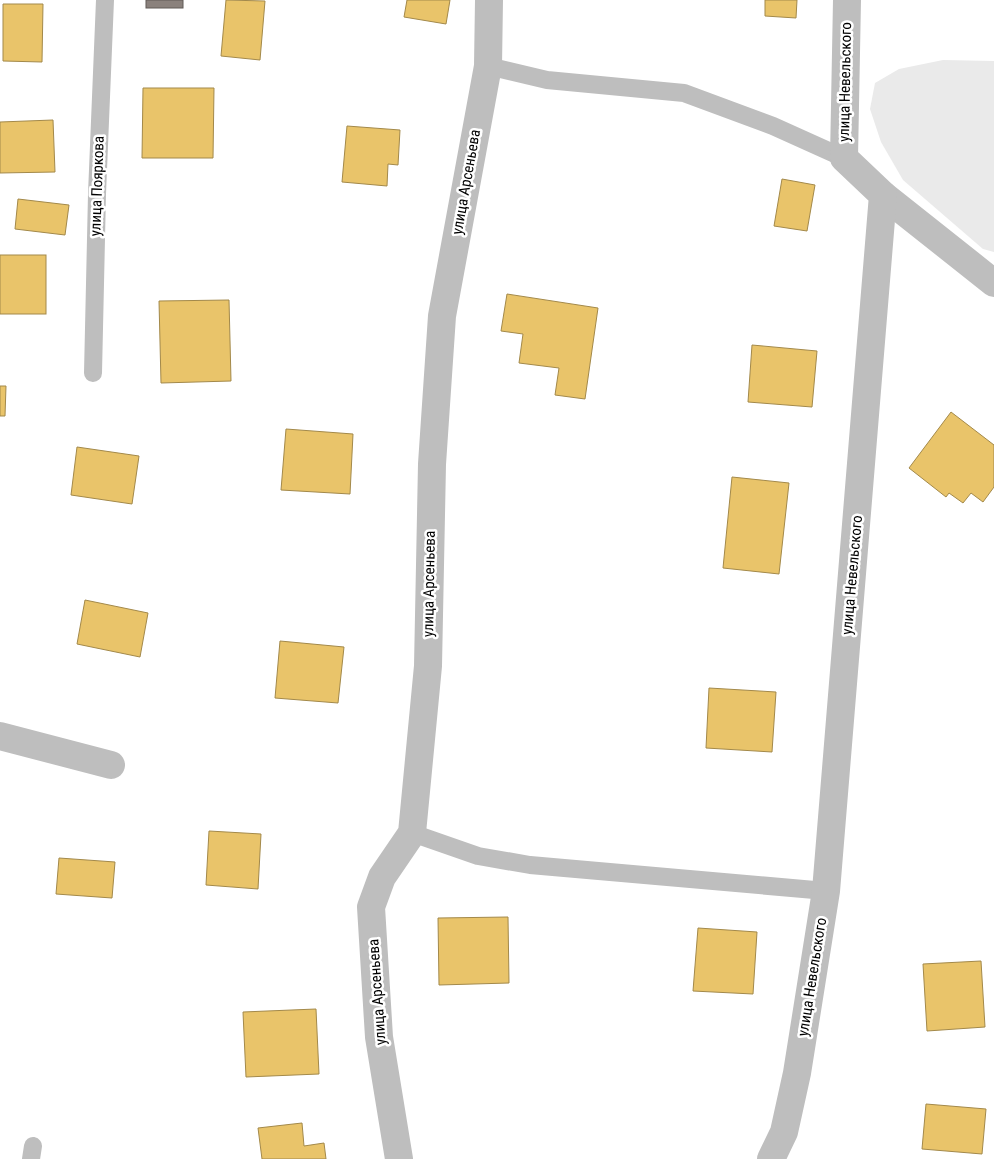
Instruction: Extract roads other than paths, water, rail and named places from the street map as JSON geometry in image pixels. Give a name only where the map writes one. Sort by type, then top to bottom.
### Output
[{"type":"street","name":"улица Арсеньева","points":[[398,1159],[379,1037],[370,907],[382,877],[412,833],[428,666],[432,464],[442,316],[488,66],[488,0]]},
{"type":"street","name":"улица Невельского","points":[[771,1159],[784,1132],[797,1073],[826,890],[883,195],[844,158],[847,0]]},
{"type":"street","points":[[883,195],[994,283]]},
{"type":"street","points":[[0,736],[111,765]]},
{"type":"lane","name":"улица Пояркова","points":[[93,373],[104,0]]},
{"type":"lane","points":[[488,66],[547,80],[684,93],[773,126],[844,158]]},
{"type":"lane","points":[[412,833],[478,856],[530,865],[826,890]]}]
